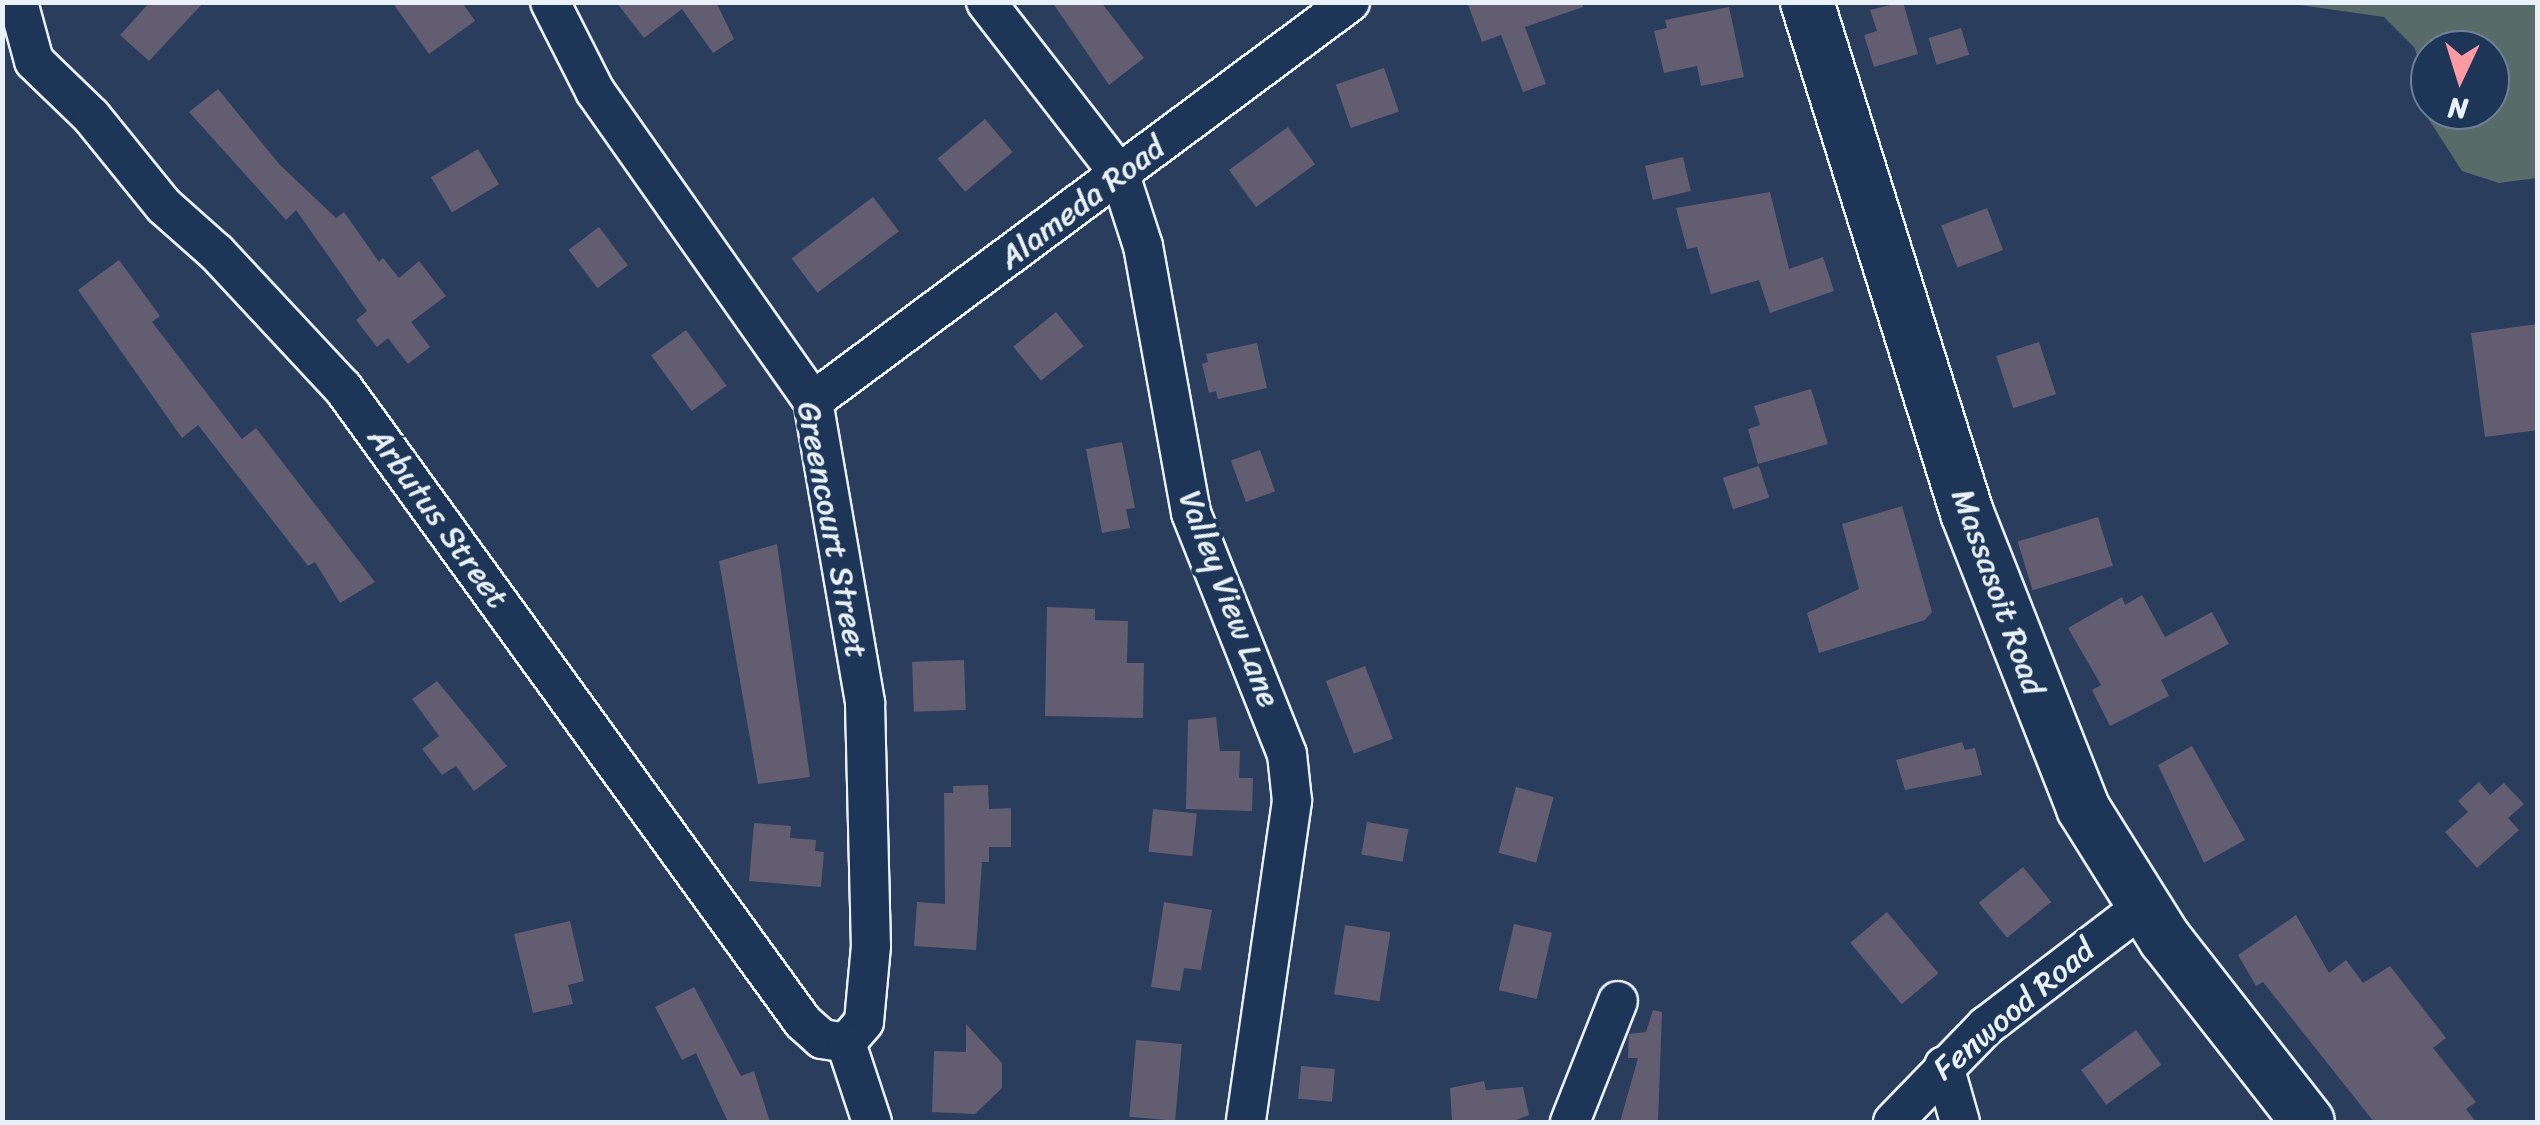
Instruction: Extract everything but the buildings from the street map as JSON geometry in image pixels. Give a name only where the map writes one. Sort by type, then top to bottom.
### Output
[{"type":"main road","name":"Massasoit Road","points":[[1807,2],[1967,513],[2020,656],[2083,808],[2142,907],[2308,1122]]},
{"type":"street","name":"Arbutus Street","points":[[18,2],[34,61],[90,116],[164,206],[218,253],[342,388],[803,1022],[822,1038],[846,1043]]},
{"type":"street","name":"Greencourt Street","points":[[550,2],[594,91],[813,401],[865,703],[872,802],[864,1022],[846,1043]]},
{"type":"street","name":"Valley View Lane","points":[[986,2],[1120,175],[1143,246],[1190,513],[1251,654],[1291,775],[1276,930],[1246,1122]]},
{"type":"street","name":"Alameda Road","points":[[813,401],[1350,2]]},
{"type":"street","name":"Fenwood Road","points":[[1894,1122],[1944,1066],[2041,980],[2142,907]]},
{"type":"street","points":[[1570,1122],[1618,1001]]},
{"type":"street","points":[[846,1043],[872,1122]]},
{"type":"street","points":[[1944,1066],[1960,1122]]},
{"type":"green space","points":[[2286,3],[2537,3],[2537,178],[2499,183],[2462,171],[2436,130],[2510,130],[2510,30],[2410,30],[2410,43],[2384,17]]}]
